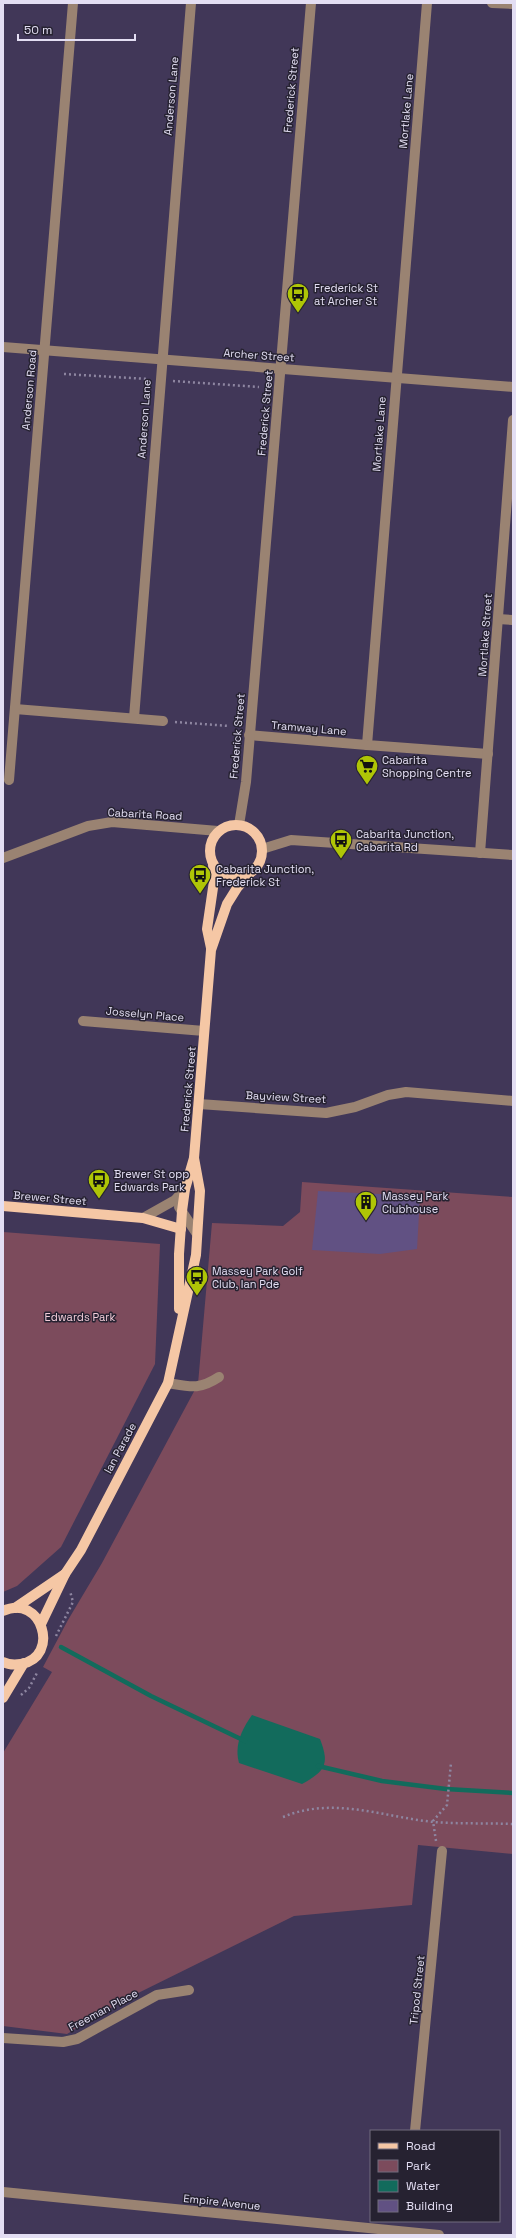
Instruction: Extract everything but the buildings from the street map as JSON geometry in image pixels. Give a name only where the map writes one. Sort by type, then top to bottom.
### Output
[{"type":"main road","points":[[232,825],[239,825],[254,833],[262,848],[259,862],[250,873],[242,876],[230,876],[219,871],[213,864],[210,858],[210,845],[218,831],[232,825]]},
{"type":"main road","name":"Frederick Street","points":[[211,950],[207,929],[214,881],[213,864]]},
{"type":"main road","name":"Frederick Street","points":[[185,1215],[185,1189],[194,1158],[211,950],[227,904],[237,888],[250,873]]},
{"type":"main road","name":"Ian Parade","points":[[41,1624],[168,1383],[179,1327],[196,1255],[200,1191],[194,1158]]},
{"type":"main road","points":[[181,1229],[185,1215],[199,1204]]},
{"type":"main road","name":"Brewer Street","points":[[3,1206],[143,1218],[181,1229]]},
{"type":"main road","name":"Ian Parade","points":[[179,1327],[181,1229]]},
{"type":"main road","name":"Ian Parade","points":[[7,1609],[66,1574]]},
{"type":"main road","points":[[3,1662],[15,1665],[33,1659],[39,1652],[43,1633],[41,1624],[30,1612],[7,1609]]},
{"type":"main road","points":[[3,1698],[24,1663]]},
{"type":"street","name":"Anderson Road","points":[[9,780],[74,3]]},
{"type":"street","name":"Anderson Lane","points":[[134,718],[161,360],[191,3]]},
{"type":"street","name":"Frederick Street","points":[[239,825],[244,800],[250,735],[311,3]]},
{"type":"street","name":"Mortlake Lane","points":[[367,745],[427,3]]},
{"type":"street","points":[[492,3],[513,4]]},
{"type":"street","name":"Archer Street","points":[[3,347],[513,387]]},
{"type":"street","name":"Mortlake Street","points":[[480,852],[513,420]]},
{"type":"street","points":[[498,619],[513,620]]},
{"type":"street","points":[[15,709],[163,721]]},
{"type":"street","name":"Tramway Lane","points":[[250,735],[367,745]]},
{"type":"street","points":[[367,745],[488,754]]},
{"type":"street","name":"Cabarita Road","points":[[3,858],[88,826],[112,822],[218,831]]},
{"type":"street","points":[[262,848],[291,840],[513,855]]},
{"type":"street","name":"Josselyn Place","points":[[83,1021],[204,1031]]},
{"type":"street","name":"Bayview Street","points":[[199,1104],[326,1113],[355,1107],[388,1095],[406,1092],[513,1101]]},
{"type":"street","points":[[143,1218],[175,1200],[185,1189]]},
{"type":"street","points":[[175,1200],[197,1234]]},
{"type":"street","points":[[168,1383],[190,1387],[205,1386],[219,1377]]},
{"type":"street","name":"Tripod Street","points":[[415,2130],[442,1852]]},
{"type":"street","name":"Freeman Place","points":[[3,2038],[63,2042],[78,2039],[157,1995],[189,1990]]},
{"type":"street","name":"Empire Avenue","points":[[3,2192],[404,2233],[439,2235]]},
{"type":"street","points":[[404,2233],[406,2222]]},
{"type":"path","points":[[163,721],[229,726]]},
{"type":"path","points":[[442,1852],[435,1839],[433,1822],[447,1805],[451,1762]]},
{"type":"path","points":[[283,1817],[298,1811],[343,1807],[433,1822],[513,1824]]},
{"type":"green space","points":[[302,1182],[513,1197],[513,1854],[418,1845],[412,1905],[294,1916],[124,2000],[67,2034],[3,2026],[3,1753],[52,1672],[43,1667],[68,1620],[102,1563],[198,1384],[212,1223],[283,1226],[300,1212]]},
{"type":"green space","name":"Edwards Park","points":[[3,1232],[160,1244],[155,1364],[61,1547],[17,1586],[3,1592]]},
{"type":"water","points":[[252,1715],[320,1739],[325,1755],[325,1761],[320,1771],[302,1784],[239,1763],[238,1744],[242,1732]]},
{"type":"waterway","points":[[61,1647],[151,1696],[245,1741]]},
{"type":"waterway","points":[[318,1766],[382,1781],[446,1789],[513,1793]]},
{"type":"place","name":"Frederick St at Archer St","points":[[298,314]]},
{"type":"place","name":"Cabarita Shopping Centre","points":[[367,786]]},
{"type":"place","name":"Cabarita Junction, Cabarita Rd","points":[[341,860]]},
{"type":"place","name":"Cabarita Junction, Frederick St","points":[[200,894]]},
{"type":"place","name":"Brewer St opp Edwards Park","points":[[99,1200]]},
{"type":"place","name":"Massey Park Clubhouse","points":[[366,1222]]},
{"type":"place","name":"Massey Park Golf Club, Ian Pde","points":[[197,1296]]}]
